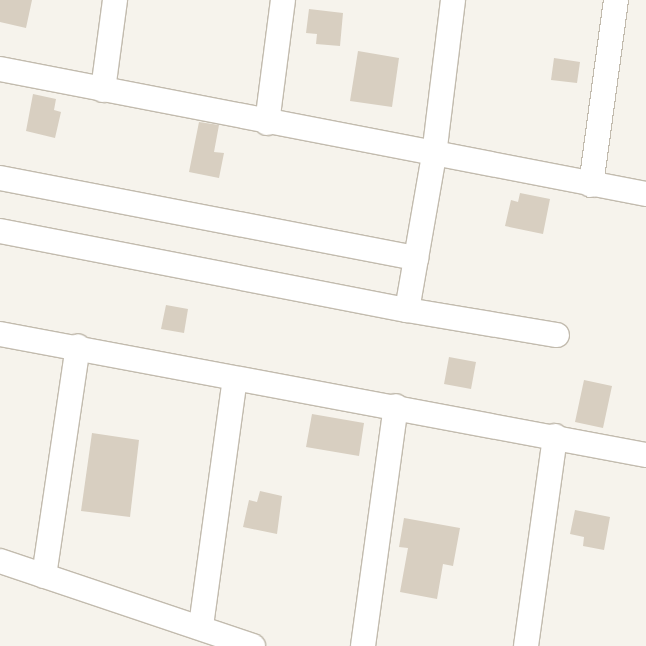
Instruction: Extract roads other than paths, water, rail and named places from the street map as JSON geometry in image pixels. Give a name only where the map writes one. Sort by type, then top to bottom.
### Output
[{"type":"street","points":[[103,90],[115,0]]},
{"type":"street","points":[[267,123],[283,0]]},
{"type":"street","points":[[407,310],[434,156],[453,0]]},
{"type":"street","points":[[592,185],[616,0]]},
{"type":"street","points":[[0,69],[434,156],[646,194]]},
{"type":"street","points":[[0,178],[416,258]]},
{"type":"street","points":[[0,231],[407,310],[557,335]]},
{"type":"street","points":[[0,334],[78,347],[235,379],[396,406],[646,455]]},
{"type":"street","points":[[44,576],[78,347]]},
{"type":"street","points":[[201,626],[235,379]]},
{"type":"street","points":[[362,646],[396,406]]},
{"type":"street","points":[[526,646],[555,436]]},
{"type":"street","points":[[0,561],[201,626],[253,646]]}]
